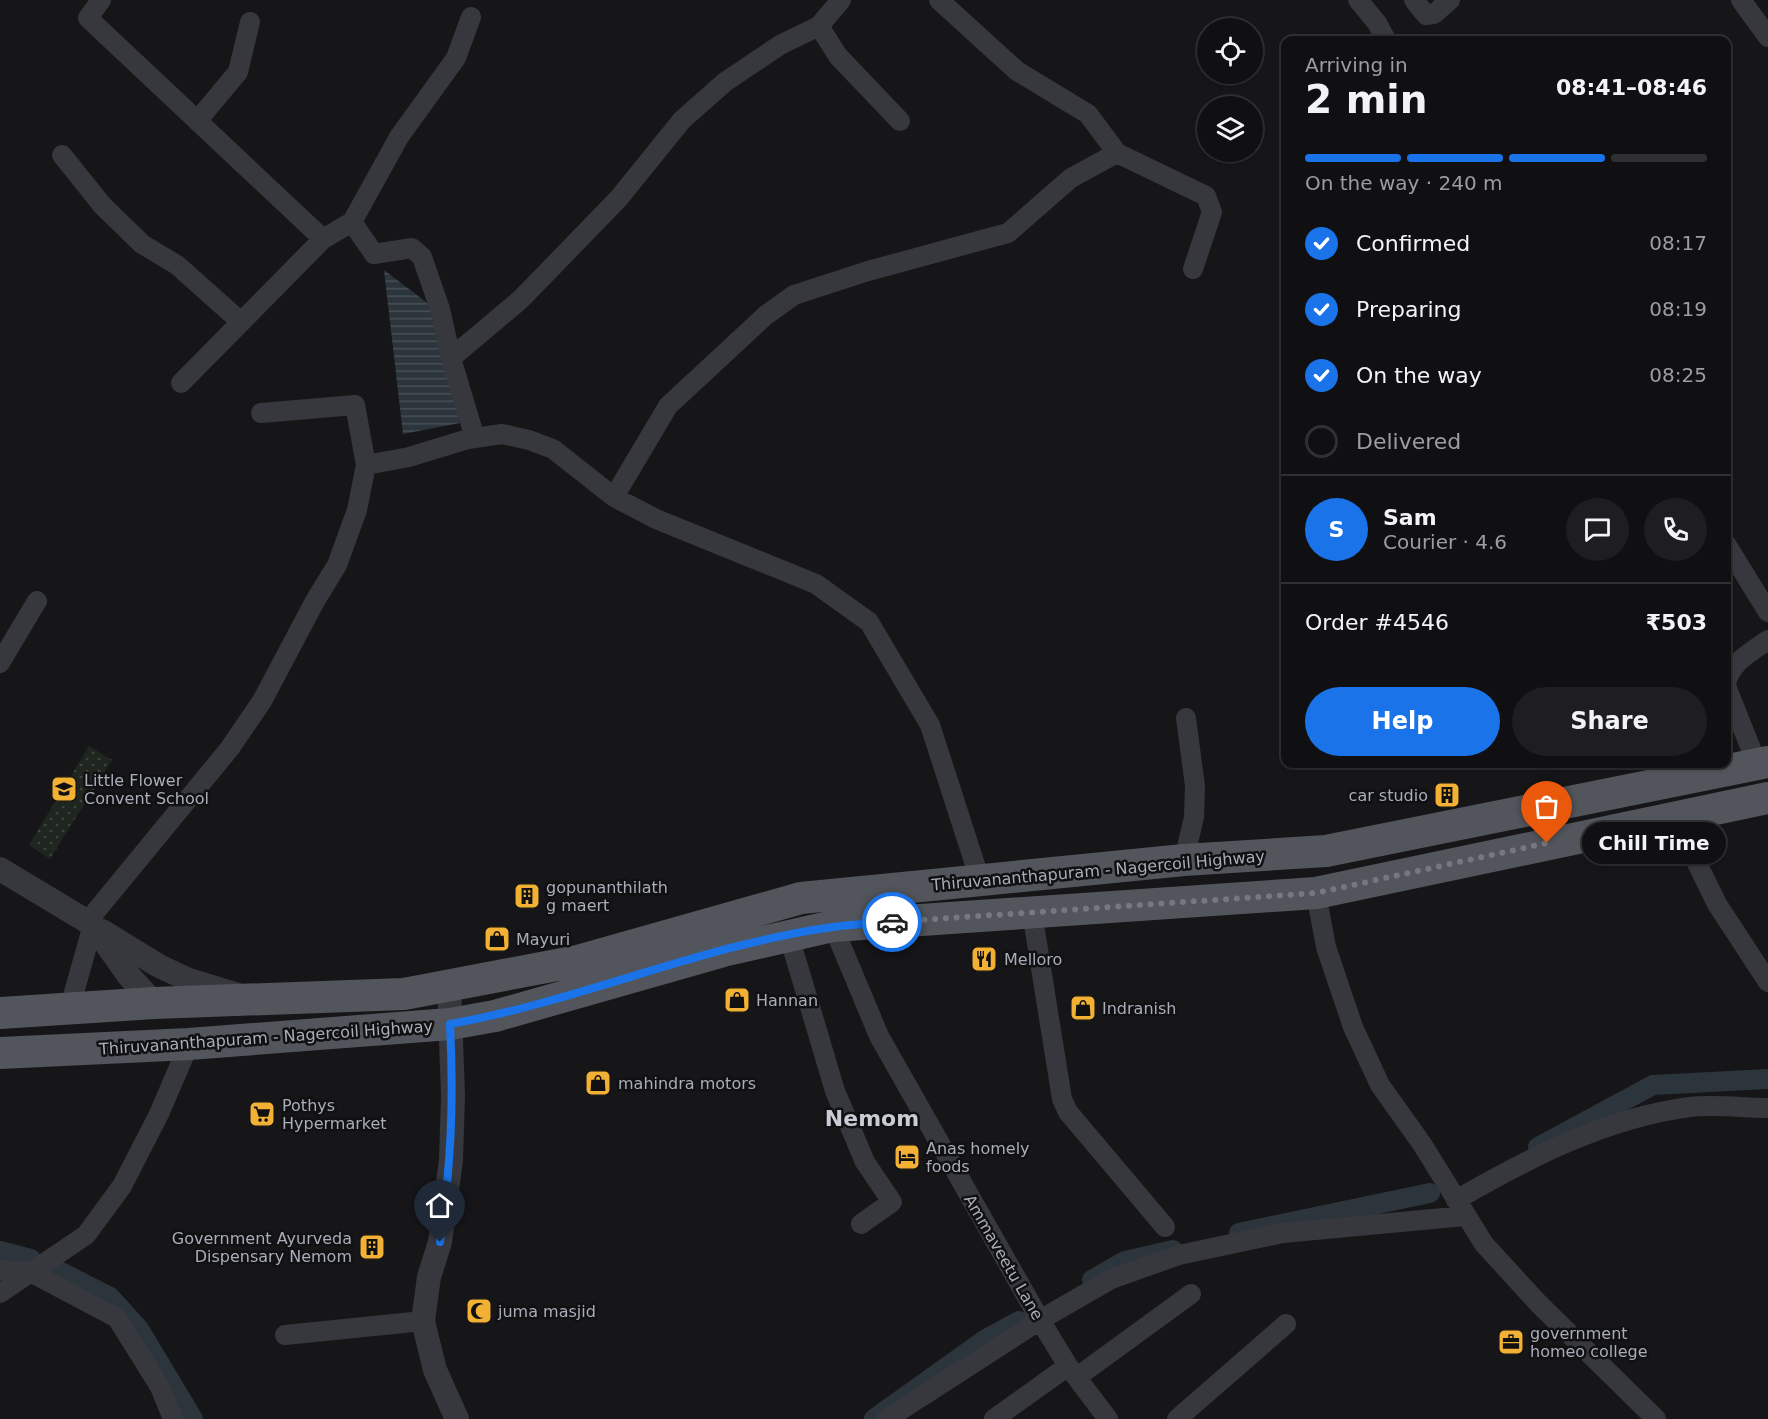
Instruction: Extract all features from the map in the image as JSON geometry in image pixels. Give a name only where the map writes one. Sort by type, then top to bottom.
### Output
[{"type":"main road","name":"Thiruvananthapuram - Nagercoil Highway","points":[[0,1013],[154,1003],[404,994],[578,961],[801,898],[1184,860],[1326,851],[1763,763]]},
{"type":"main road","name":"Thiruvananthapuram - Nagercoil Highway","points":[[0,1053],[174,1045],[450,1024],[495,1016],[723,951],[833,927],[1316,893],[1768,798]]},
{"type":"main road","points":[[154,1003],[174,1045]]},
{"type":"street","points":[[101,0],[88,18],[323,238]]},
{"type":"street","points":[[451,358],[520,300],[557,262],[619,198],[682,120],[725,82],[780,45],[819,26],[841,0]]},
{"type":"street","points":[[939,0],[1017,71],[1088,114],[1117,153],[1206,196],[1212,212],[1193,269]]},
{"type":"street","points":[[1358,0],[1377,23],[1384,36]]},
{"type":"street","points":[[1414,0],[1426,15],[1434,14],[1450,0]]},
{"type":"street","points":[[1741,0],[1761,12],[1768,37]]},
{"type":"street","points":[[181,383],[323,238],[352,222],[399,136],[456,58],[471,17]]},
{"type":"street","points":[[197,122],[238,72],[250,22]]},
{"type":"street","points":[[819,26],[838,56],[900,121]]},
{"type":"street","points":[[614,497],[668,406],[766,315],[794,295],[868,271],[1008,232],[1071,178],[1117,153]]},
{"type":"street","points":[[62,156],[102,205],[142,244],[177,265],[241,322]]},
{"type":"street","points":[[352,222],[374,254],[412,248],[422,258],[440,309],[451,358],[475,438]]},
{"type":"street","points":[[69,1010],[90,924],[230,748],[262,701],[315,601],[338,565],[357,510],[366,465],[356,405],[261,413]]},
{"type":"street","points":[[366,465],[475,438],[502,435],[553,449],[614,497],[656,519],[816,584],[869,622],[930,725],[980,880]]},
{"type":"street","points":[[1731,552],[1768,612]]},
{"type":"street","points":[[0,663],[37,601]]},
{"type":"street","points":[[1731,670],[1768,640]]},
{"type":"street","points":[[1731,696],[1763,763]]},
{"type":"street","points":[[1184,860],[1194,817],[1195,786],[1186,718]]},
{"type":"street","points":[[1674,816],[1717,904],[1768,982]]},
{"type":"street","points":[[0,869],[159,966],[189,980],[258,1001]]},
{"type":"street","points":[[1316,893],[1326,947],[1353,1027],[1380,1085],[1422,1144],[1484,1244],[1538,1303],[1656,1419]]},
{"type":"street","points":[[1032,912],[1062,1099],[1068,1112],[1165,1227]]},
{"type":"street","points":[[90,924],[129,976],[154,1003]]},
{"type":"street","name":"Ammaveetu Lane","points":[[833,927],[879,1036],[1040,1320],[1072,1372],[1108,1419]]},
{"type":"street","points":[[789,936],[835,1091],[865,1162],[892,1202],[861,1224]]},
{"type":"street","points":[[449,985],[453,1095],[451,1160],[440,1242],[429,1277],[423,1322],[435,1370],[457,1419]]},
{"type":"street","points":[[0,1293],[86,1234],[122,1186],[159,1114],[174,1045]]},
{"type":"street","points":[[887,1419],[1040,1320],[1111,1279],[1179,1255],[1283,1233],[1461,1208],[1523,1162],[1615,1123],[1691,1107],[1768,1108]]},
{"type":"street","points":[[0,1270],[30,1272],[117,1318],[160,1387],[172,1419]]},
{"type":"street","points":[[994,1419],[1072,1372],[1191,1294]]},
{"type":"street","points":[[285,1335],[423,1322]]},
{"type":"street","points":[[1177,1419],[1286,1324]]},
{"type":"shaded area","points":[[384,270],[430,305],[460,423],[403,434]]},
{"type":"shaded area","points":[[89,746],[112,760],[50,859],[29,845]]},
{"type":"waterway","points":[[1538,1147],[1653,1085],[1768,1079]]},
{"type":"waterway","points":[[1239,1233],[1430,1193]]},
{"type":"waterway","points":[[1092,1280],[1125,1261],[1173,1250]]},
{"type":"waterway","points":[[0,1251],[31,1259]]},
{"type":"waterway","points":[[49,1266],[110,1297],[139,1329],[193,1419]]},
{"type":"waterway","points":[[874,1419],[986,1339],[1019,1321]]},
{"type":"way so far","points":[[892,922],[1316,893],[1547,843]]},
{"type":"place","name":"Little Flower Convent School","points":[[64,789]]},
{"type":"place","name":"car studio","points":[[1447,795]]},
{"type":"place","name":"Chill Time","points":[[1547,843]]},
{"type":"place","name":"gopunanthilath g maert","points":[[527,896]]},
{"type":"place","name":"Mayuri","points":[[497,939]]},
{"type":"place","name":"Melloro","points":[[984,959]]},
{"type":"place","name":"Hannan","points":[[737,1000]]},
{"type":"place","name":"Indranish","points":[[1083,1008]]},
{"type":"place","name":"mahindra motors","points":[[598,1083]]},
{"type":"place","name":"Pothys Hypermarket","points":[[262,1114]]},
{"type":"place","name":"Anas homely foods","points":[[907,1157]]},
{"type":"place","name":"Government Ayurveda Dispensary Nemom","points":[[372,1247]]},
{"type":"place","name":"juma masjid","points":[[479,1311]]},
{"type":"place","name":"government homeo college","points":[[1511,1342]]},
{"type":"district","name":"Nemom","points":[[872,1118]]},
{"type":"route","points":[[440,1242],[451,1160],[453,1095],[450,1024],[495,1016],[723,951],[833,927],[892,922]]}]
